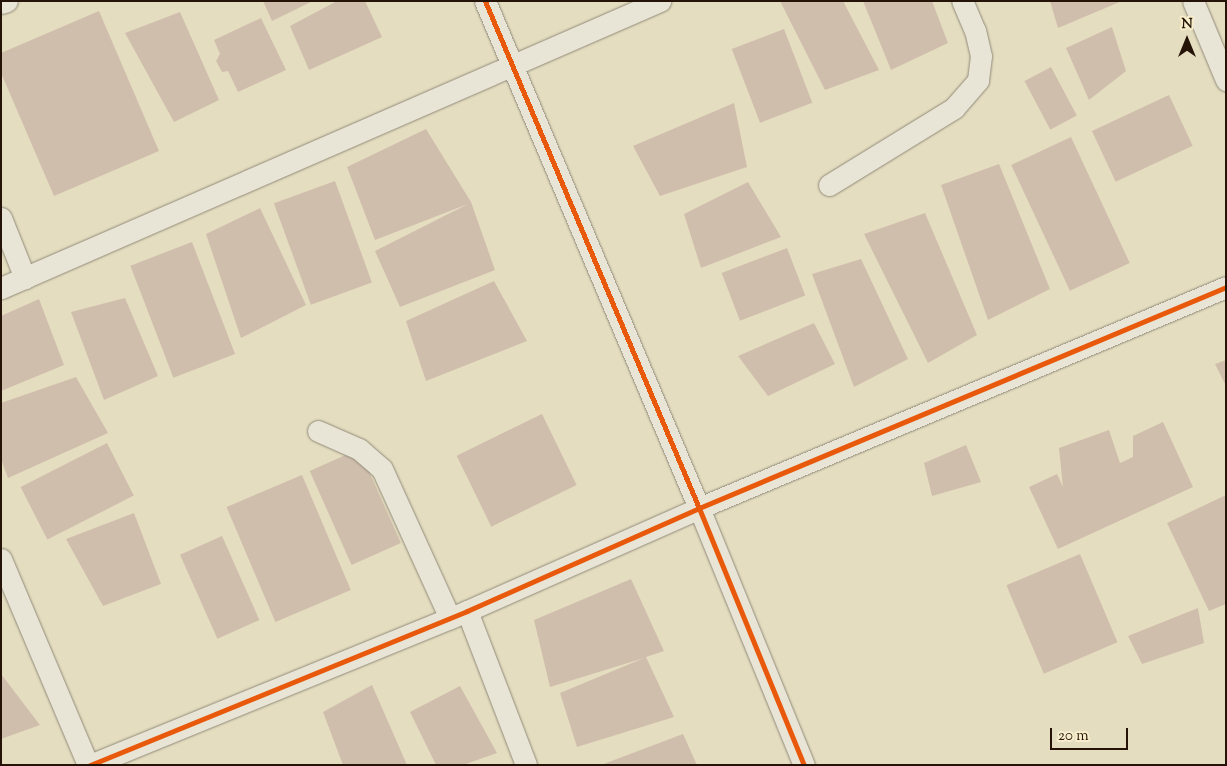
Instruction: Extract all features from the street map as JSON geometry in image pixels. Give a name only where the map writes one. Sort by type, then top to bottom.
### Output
[{"type":"street","points":[[1,3],[7,1]]},
{"type":"street","points":[[486,1],[511,65],[699,508],[804,765]]},
{"type":"street","points":[[1,288],[660,1]]},
{"type":"street","points":[[829,185],[954,108],[978,80],[981,56],[975,31],[962,1]]},
{"type":"street","points":[[1193,1],[1226,80]]},
{"type":"street","points":[[1,218],[25,278]]},
{"type":"street","points":[[1,559],[89,765],[459,614],[699,508],[1226,287]]},
{"type":"street","points":[[318,431],[359,449],[382,469],[459,614],[526,765]]},
{"type":"building","points":[[263,1],[313,1],[272,21]]},
{"type":"building","points":[[337,1],[365,1],[382,37],[309,70],[290,26]]},
{"type":"building","points":[[780,1],[843,1],[879,70],[825,90]]},
{"type":"building","points":[[863,1],[932,1],[948,43],[891,70]]},
{"type":"building","points":[[1050,1],[1122,1],[1058,28]]},
{"type":"building","points":[[99,11],[159,151],[54,196],[1,73],[1,53]]},
{"type":"building","points":[[180,12],[219,100],[174,122],[125,33]]},
{"type":"building","points":[[261,18],[286,70],[238,92],[228,71],[222,72],[216,61],[220,54],[214,40]]},
{"type":"building","points":[[1112,27],[1126,71],[1089,100],[1066,48]]},
{"type":"building","points":[[784,29],[812,103],[760,123],[732,49]]},
{"type":"building","points":[[1051,67],[1077,116],[1050,130],[1025,81]]},
{"type":"building","points":[[1169,95],[1193,146],[1116,182],[1092,131]]},
{"type":"building","points":[[734,103],[747,167],[660,196],[633,146]]},
{"type":"building","points":[[426,129],[471,202],[495,270],[400,307],[375,251],[468,204],[375,240],[347,167]]},
{"type":"building","points":[[1071,137],[1130,263],[1070,291],[1011,165]]},
{"type":"building","points":[[999,164],[1050,289],[988,320],[941,185]]},
{"type":"building","points":[[335,181],[372,282],[311,305],[274,203]]},
{"type":"building","points":[[748,182],[781,237],[701,268],[684,214]]},
{"type":"building","points":[[260,208],[306,305],[241,338],[206,234]]},
{"type":"building","points":[[925,213],[977,335],[928,363],[864,234]]},
{"type":"building","points":[[192,242],[235,354],[173,378],[130,266]]},
{"type":"building","points":[[787,248],[805,296],[740,321],[722,273]]},
{"type":"building","points":[[861,259],[908,359],[854,387],[812,274]]},
{"type":"building","points":[[494,281],[527,341],[426,381],[406,321]]},
{"type":"building","points":[[125,298],[158,376],[104,400],[71,312]]},
{"type":"building","points":[[39,299],[64,365],[1,391],[1,316]]},
{"type":"building","points":[[814,323],[835,364],[768,396],[738,356]]},
{"type":"building","points":[[1226,360],[1226,386],[1215,364]]},
{"type":"building","points":[[76,377],[108,433],[8,478],[1,459],[1,403]]},
{"type":"building","points":[[542,414],[577,485],[491,527],[457,456]]},
{"type":"building","points":[[1163,422],[1193,487],[1058,549],[1029,487],[1057,474],[1063,487],[1059,448],[1109,430],[1120,463],[1133,457],[1133,436]]},
{"type":"building","points":[[107,443],[134,496],[47,540],[21,487]]},
{"type":"building","points":[[966,445],[981,482],[932,496],[924,463]]},
{"type":"building","points":[[359,449],[401,543],[352,565],[310,471]]},
{"type":"building","points":[[302,475],[351,590],[275,622],[227,507]]},
{"type":"building","points":[[1226,495],[1226,604],[1209,611],[1167,523]]},
{"type":"building","points":[[134,513],[161,584],[103,606],[66,539]]},
{"type":"building","points":[[222,536],[259,620],[217,639],[180,555]]},
{"type":"building","points":[[1080,554],[1118,642],[1044,674],[1006,585]]},
{"type":"building","points":[[631,579],[664,651],[646,657],[674,717],[577,747],[560,693],[644,658],[550,687],[534,620]]},
{"type":"building","points":[[1198,608],[1204,643],[1142,664],[1128,636]]},
{"type":"building","points":[[1,674],[40,725],[1,739]]},
{"type":"building","points":[[372,685],[407,765],[343,765],[323,712]]},
{"type":"building","points":[[460,686],[497,753],[463,765],[436,765],[410,712]]},
{"type":"building","points":[[683,734],[697,765],[601,765]]},
{"type":"cycle path","points":[[485,1],[699,508],[804,765]]},
{"type":"cycle path","points":[[90,765],[467,611],[699,508],[1226,287]]}]
